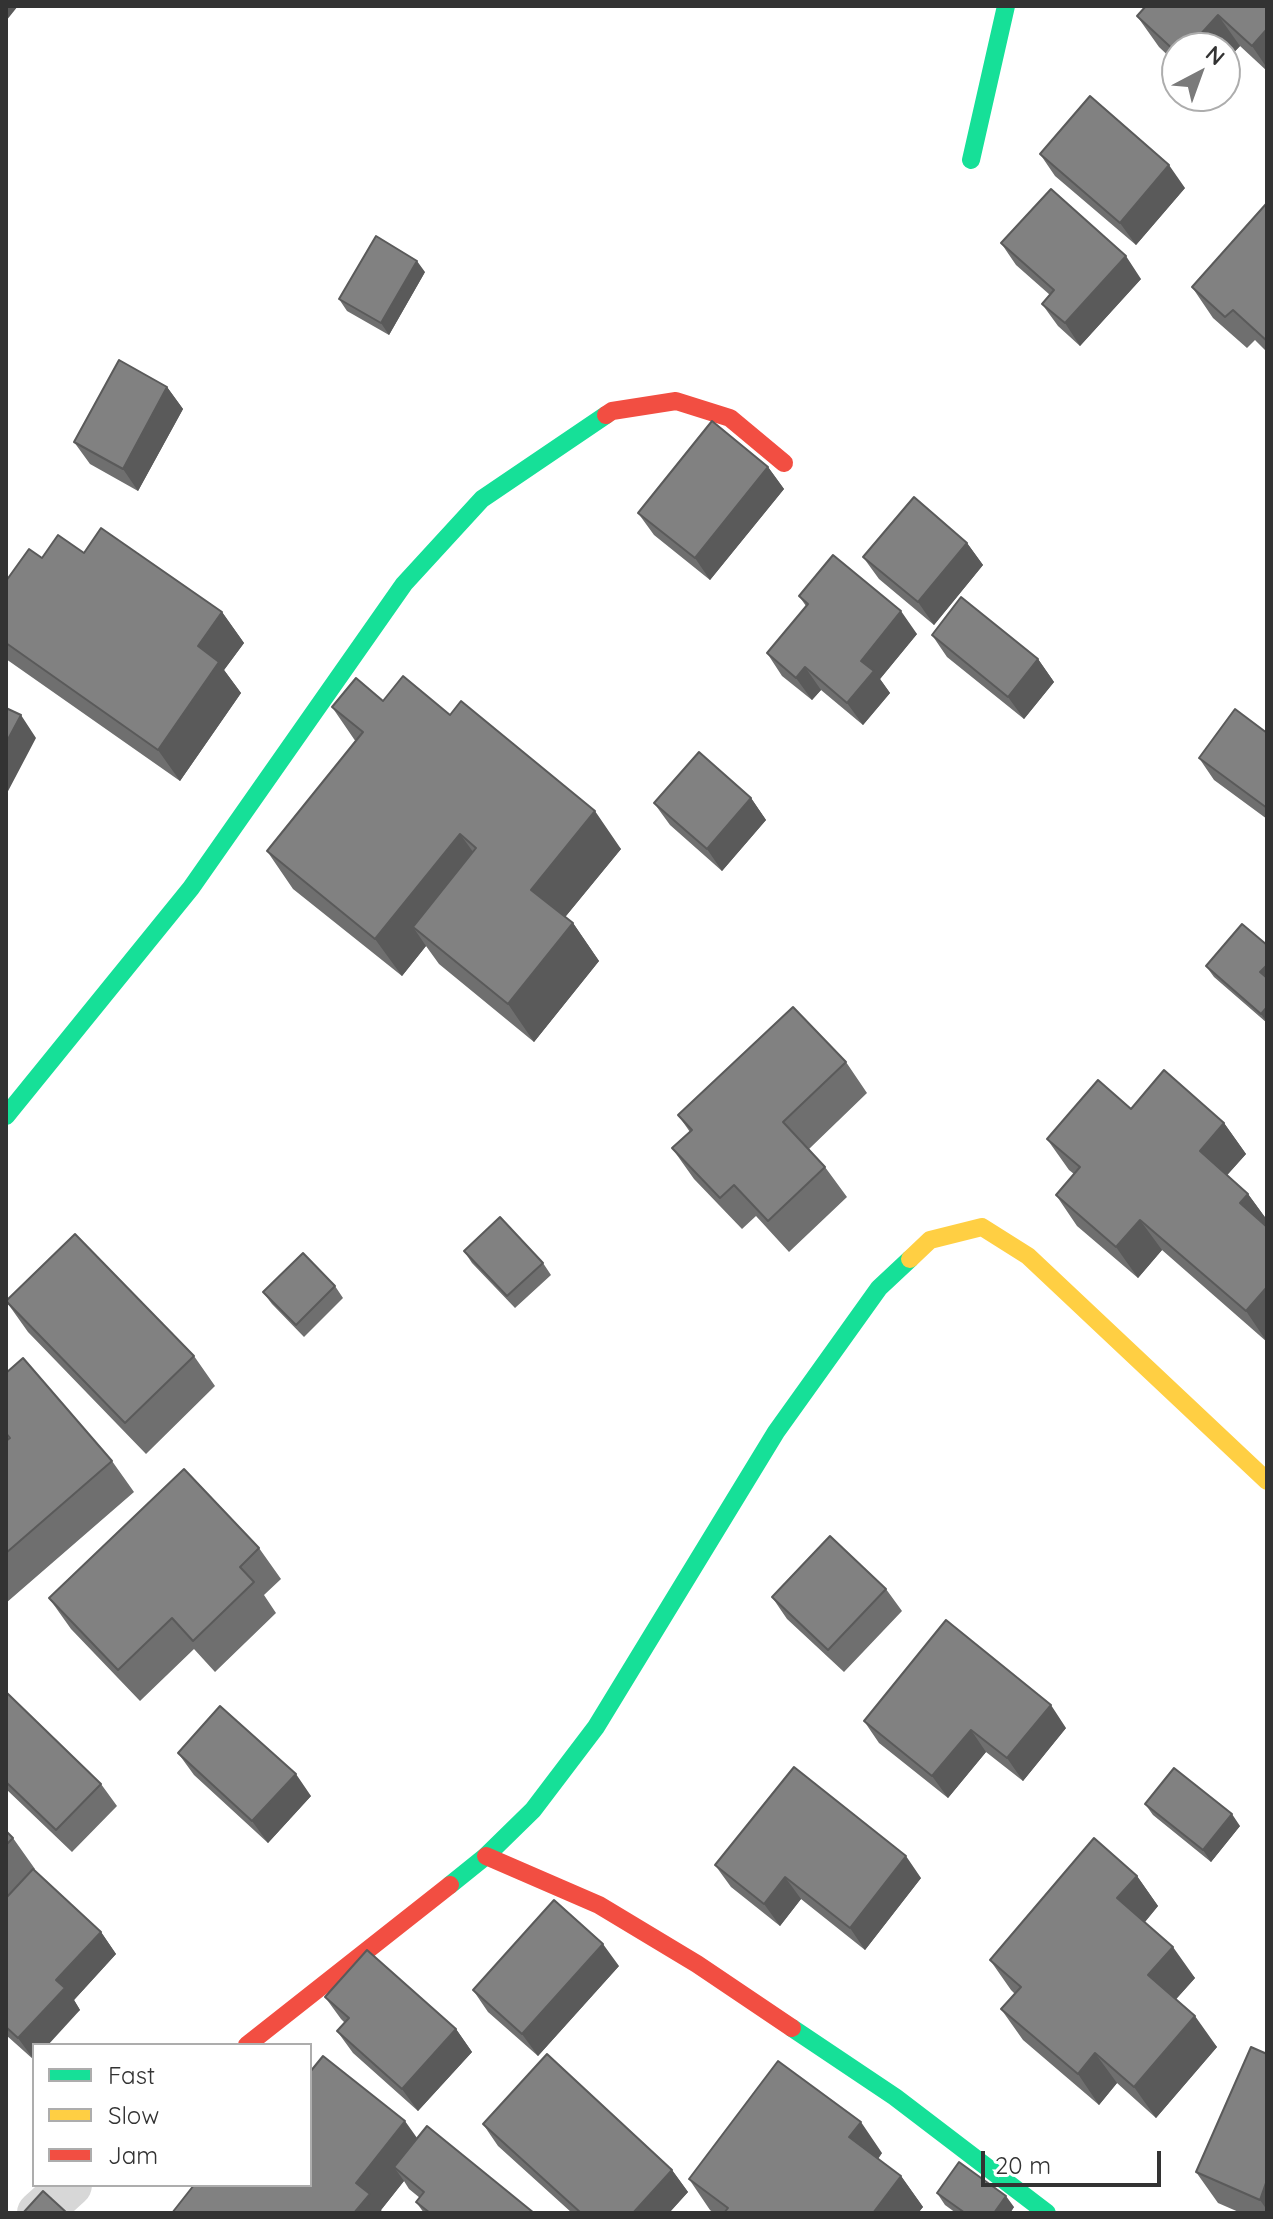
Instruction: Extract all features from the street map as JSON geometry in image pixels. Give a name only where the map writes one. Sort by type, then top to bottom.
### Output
[{"type":"street","points":[[971,160],[1006,6]]},
{"type":"street","points":[[6,1116],[191,888],[404,584],[482,499],[612,411],[676,401],[730,418],[784,463]]},
{"type":"street","points":[[250,2043],[486,1856],[533,1810],[596,1727],[776,1432],[879,1288],[930,1240],[982,1227],[1028,1256],[1267,1481]]},
{"type":"street","points":[[486,1856],[599,1905],[697,1964],[895,2097],[1047,2213]]},
{"type":"street","points":[[39,2213],[68,2187]]},
{"type":"building","points":[[1146,6],[1267,6],[1267,29],[1252,46],[1241,36],[1241,32],[1237,32],[1218,15],[1203,32],[1161,32],[1161,38],[1137,16]]},
{"type":"building","points":[[1090,96],[1169,165],[1120,223],[1040,154]]},
{"type":"building","points":[[1051,189],[1126,256],[1065,323],[1042,304],[1054,290],[1001,243]]},
{"type":"building","points":[[1266,204],[1267,341],[1233,310],[1225,317],[1192,287]]},
{"type":"building","points":[[376,236],[417,261],[381,323],[339,299]]},
{"type":"building","points":[[119,360],[167,387],[123,469],[74,442]]},
{"type":"building","points":[[712,421],[768,467],[695,558],[638,513]]},
{"type":"building","points":[[914,497],[967,543],[918,602],[863,557]]},
{"type":"building","points":[[101,528],[222,612],[198,646],[219,662],[158,750],[6,643],[6,581],[29,549],[42,558],[58,535],[84,553]]},
{"type":"building","points":[[833,555],[901,611],[861,661],[874,671],[847,703],[805,667],[796,678],[767,653],[808,604],[799,596]]},
{"type":"building","points":[[961,597],[1038,659],[1008,697],[932,635]]},
{"type":"building","points":[[403,676],[450,715],[461,701],[595,811],[531,890],[573,923],[508,1004],[413,927],[476,848],[460,834],[375,939],[267,851],[363,732],[332,707],[356,678],[383,701]]},
{"type":"building","points":[[6,708],[21,715],[6,743]]},
{"type":"building","points":[[1235,709],[1267,733],[1267,808],[1199,758]]},
{"type":"building","points":[[699,752],[751,798],[707,849],[654,803]]},
{"type":"building","points":[[1242,924],[1267,945],[1267,965],[1260,972],[1267,978],[1267,1007],[1261,1014],[1206,966]]},
{"type":"building","points":[[793,1007],[846,1062],[783,1122],[825,1167],[768,1221],[734,1185],[720,1198],[672,1148],[692,1130],[678,1115]]},
{"type":"building","points":[[1164,1070],[1224,1123],[1200,1151],[1248,1194],[1240,1203],[1267,1227],[1267,1287],[1246,1311],[1140,1220],[1116,1247],[1056,1195],[1080,1167],[1047,1139],[1098,1080],[1131,1109]]},
{"type":"building","points":[[500,1217],[543,1263],[507,1296],[464,1251]]},
{"type":"building","points":[[75,1234],[194,1356],[125,1423],[6,1301]]},
{"type":"building","points":[[303,1253],[335,1286],[296,1325],[263,1292]]},
{"type":"building","points":[[23,1358],[112,1461],[6,1553],[6,1441],[10,1438],[6,1433],[6,1373]]},
{"type":"building","points":[[184,1469],[259,1548],[240,1567],[254,1582],[193,1641],[172,1618],[118,1670],[49,1598]]},
{"type":"building","points":[[830,1536],[886,1589],[828,1650],[772,1597]]},
{"type":"building","points":[[946,1620],[1051,1705],[1007,1758],[971,1730],[932,1776],[864,1721]]},
{"type":"building","points":[[6,1692],[101,1784],[56,1830],[6,1782]]},
{"type":"building","points":[[220,1706],[296,1774],[252,1821],[178,1753]]},
{"type":"building","points":[[794,1767],[906,1856],[850,1928],[785,1877],[764,1904],[715,1865]]},
{"type":"building","points":[[1174,1768],[1232,1814],[1203,1850],[1145,1804]]},
{"type":"building","points":[[6,1831],[13,1838],[6,1845]]},
{"type":"building","points":[[1094,1838],[1137,1876],[1117,1898],[1173,1947],[1148,1975],[1195,2016],[1134,2087],[1095,2053],[1078,2074],[1001,2009],[1021,1987],[990,1960]]},
{"type":"building","points":[[33,1869],[101,1932],[56,1980],[65,1988],[18,2038],[6,2027],[6,1898]]},
{"type":"building","points":[[554,1900],[603,1944],[522,2034],[473,1990]]},
{"type":"building","points":[[367,1950],[456,2029],[402,2089],[337,2031],[349,2018],[325,1997]]},
{"type":"building","points":[[1251,2047],[1267,2054],[1267,2180],[1260,2200],[1196,2172]]},
{"type":"building","points":[[547,2054],[672,2170],[633,2213],[581,2213],[483,2124]]},
{"type":"building","points":[[323,2056],[405,2121],[356,2183],[370,2194],[354,2213],[172,2213],[192,2187],[312,2187],[312,2070]]},
{"type":"building","points":[[778,2061],[861,2122],[849,2137],[901,2176],[873,2213],[724,2213],[728,2208],[689,2179]]},
{"type":"building","points":[[427,2126],[534,2213],[430,2213],[416,2202],[424,2192],[394,2167]]},
{"type":"building","points":[[959,2162],[1006,2196],[994,2213],[965,2213],[937,2193]]},
{"type":"building","points":[[43,2191],[67,2213],[23,2213]]},
{"type":"traffic: fast","points":[[971,160],[1006,6]]},
{"type":"traffic: fast","points":[[6,1116],[191,888],[404,584],[482,499],[606,415]]},
{"type":"traffic: fast","points":[[450,1885],[486,1856],[533,1810],[596,1727],[776,1432],[879,1288],[910,1259]]},
{"type":"traffic: fast","points":[[792,2028],[895,2097],[1047,2213]]},
{"type":"traffic: slow","points":[[910,1259],[930,1240],[982,1227],[1028,1256],[1267,1481]]},
{"type":"traffic: jam","points":[[606,415],[612,411],[676,401],[730,418],[784,463]]},
{"type":"traffic: jam","points":[[486,1856],[599,1905],[697,1964],[792,2028]]},
{"type":"traffic: jam","points":[[250,2043],[450,1885]]}]
